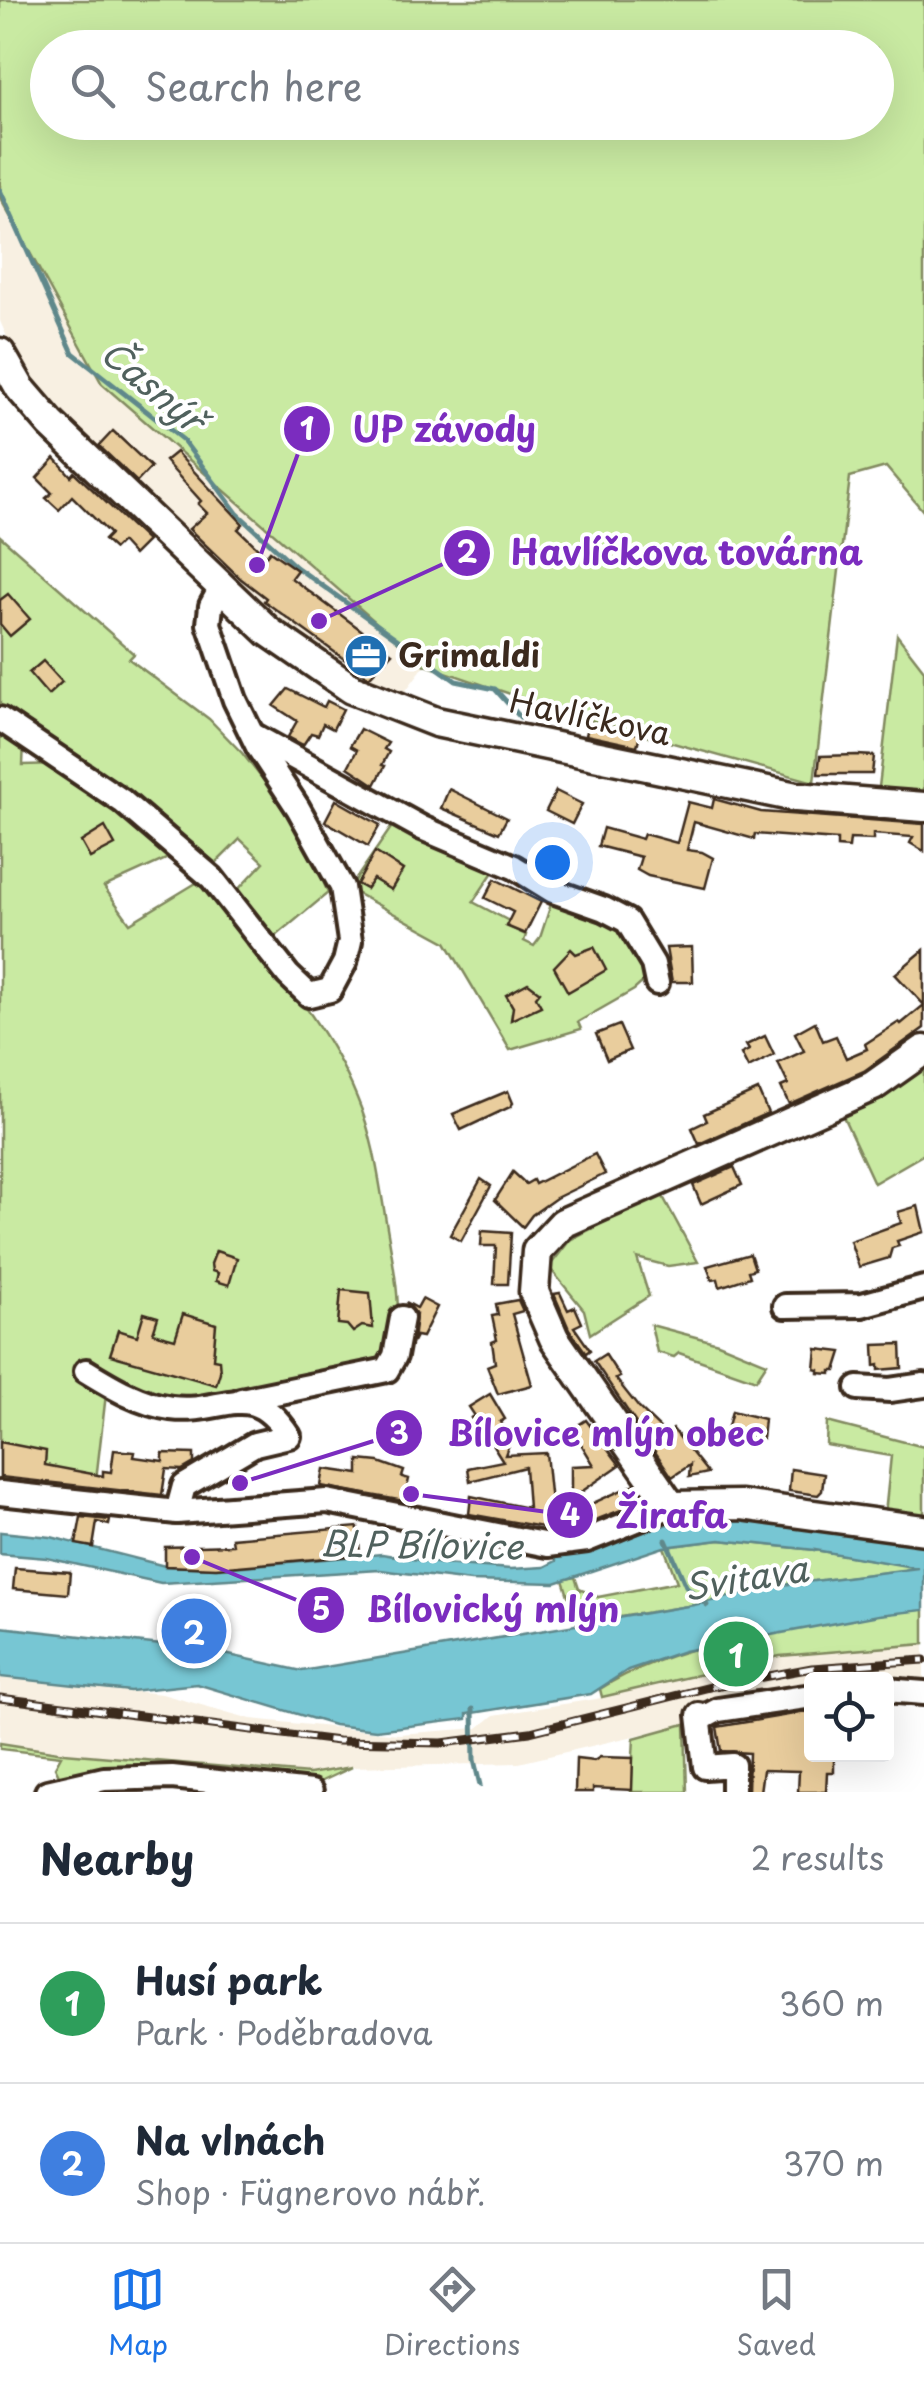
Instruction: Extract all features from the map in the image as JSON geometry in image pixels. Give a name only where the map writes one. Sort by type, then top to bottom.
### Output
[{"type":"main road","name":"Havlíčkova","points":[[0,353],[20,388],[51,424],[269,632],[352,689],[436,722],[796,797],[924,807]]},
{"type":"main road","points":[[924,1050],[873,1086],[563,1223],[538,1250],[534,1292],[554,1338],[671,1506],[741,1506],[924,1530]]},
{"type":"street","points":[[0,719],[122,801],[212,878],[278,963],[309,995],[330,990],[345,962],[350,941],[342,888],[234,700],[210,635],[210,613],[222,586]]},
{"type":"street","points":[[254,735],[422,828],[514,868],[553,891],[627,921],[653,964],[656,983]]},
{"type":"street","points":[[785,1306],[862,1305],[924,1288]]},
{"type":"street","points":[[86,1371],[120,1391],[170,1408],[212,1406],[388,1370],[395,1356],[402,1318]]},
{"type":"street","points":[[858,1388],[890,1390],[924,1385]]},
{"type":"street","points":[[178,1512],[184,1486],[254,1444],[288,1436],[275,1415],[242,1400]]},
{"type":"street","points":[[0,1493],[178,1512],[327,1501],[556,1545],[587,1540],[671,1506]]},
{"type":"street","points":[[894,1691],[924,1693]]},
{"type":"street","points":[[733,1792],[732,1765],[705,1767],[700,1717],[718,1710],[804,1697]]},
{"type":"street","points":[[47,1792],[104,1779],[172,1777],[312,1792]]},
{"type":"shaded area","points":[[0,198],[102,384],[425,665],[404,693],[366,679],[323,654],[260,604],[20,367],[0,321]]},
{"type":"shaded area","points":[[924,1644],[924,1682],[894,1681],[894,1672],[804,1672],[804,1690],[692,1714],[685,1724],[519,1763],[352,1767],[309,1774],[64,1753],[0,1743],[0,1677],[162,1694],[251,1719],[399,1734],[478,1728],[494,1715],[596,1699],[780,1656]]},
{"type":"green space","points":[[0,0],[924,0],[924,512],[886,467],[850,477],[814,782],[572,715],[425,665],[102,384],[0,198]]},
{"type":"green space","points":[[0,536],[134,654],[129,659],[209,719],[271,790],[313,857],[328,893],[269,942],[232,896],[264,862],[240,839],[210,869],[0,716]]},
{"type":"green space","points":[[897,635],[924,670],[924,793],[879,787]]},
{"type":"green space","points":[[0,724],[24,742],[23,765],[60,764],[175,855],[104,887],[130,923],[201,880],[308,1010],[343,1067],[363,1114],[376,1164],[396,1281],[397,1329],[388,1361],[221,1391],[219,1400],[190,1403],[87,1380],[85,1387],[106,1394],[94,1497],[0,1486]]},
{"type":"green space","points":[[397,819],[497,866],[473,902],[509,921],[507,926],[526,935],[524,941],[534,946],[540,938],[553,898],[616,919],[652,974],[634,990],[578,1022],[581,1029],[510,1050],[446,942],[349,889]]},
{"type":"green space","points":[[924,1067],[924,1154],[874,1183],[842,1114],[892,1091]]},
{"type":"green space","points":[[661,1193],[698,1262],[668,1266],[637,1258],[649,1296],[590,1334],[584,1310],[549,1267],[570,1240]]},
{"type":"green space","points":[[651,1325],[718,1343],[767,1363],[756,1380],[679,1353],[674,1357],[657,1352]]},
{"type":"green space","points":[[827,1422],[924,1447],[924,1519],[885,1514],[891,1456],[826,1445]]},
{"type":"green space","points":[[720,1540],[815,1550],[922,1568],[782,1585],[694,1605],[577,1624],[563,1580],[575,1577],[579,1589],[598,1597],[677,1582],[664,1547]]},
{"type":"green space","points":[[924,1610],[924,1644],[780,1656],[602,1697],[600,1689],[633,1671],[710,1645],[795,1627]]},
{"type":"green space","points":[[685,1724],[687,1792],[631,1792],[634,1738]]},
{"type":"green space","points":[[0,1743],[64,1753],[309,1774],[352,1767],[318,1783],[205,1772],[72,1779],[60,1777],[55,1767],[61,1756],[0,1749]]},
{"type":"water","points":[[682,1519],[754,1520],[924,1543],[924,1610],[684,1651],[628,1670],[591,1694],[467,1714],[467,1719],[376,1730],[334,1725],[197,1684],[130,1691],[0,1677],[0,1627],[206,1650],[302,1671],[694,1605],[782,1585],[918,1568],[815,1550],[720,1540],[664,1547],[555,1583],[471,1581],[380,1570],[161,1583],[47,1558],[0,1554],[0,1532],[51,1537],[165,1566],[219,1568],[382,1554],[442,1564],[511,1569],[544,1567],[556,1561],[556,1556],[592,1550]]},
{"type":"building","points":[[113,431],[151,467],[137,482],[99,446]]},
{"type":"building","points":[[176,452],[243,524],[238,529],[266,556],[270,551],[297,570],[291,578],[392,653],[369,677],[264,601],[266,598],[189,529],[207,513],[165,461]]},
{"type":"building","points":[[55,458],[147,541],[133,555],[121,542],[114,549],[104,540],[110,534],[72,496],[59,510],[46,498],[52,493],[37,478]]},
{"type":"building","points":[[8,594],[30,619],[10,636],[0,624],[0,600]]},
{"type":"building","points":[[43,661],[62,682],[48,695],[29,673]]},
{"type":"building","points":[[288,689],[324,707],[327,701],[343,709],[333,729],[323,724],[318,735],[311,733],[303,745],[288,737],[297,721],[274,706]]},
{"type":"building","points":[[589,724],[640,734],[637,746],[586,735]]},
{"type":"building","points":[[360,729],[388,743],[384,749],[389,752],[382,765],[385,766],[375,785],[348,767],[357,750],[350,746]]},
{"type":"building","points":[[820,756],[874,756],[872,774],[818,774]]},
{"type":"building","points":[[449,789],[507,818],[499,833],[441,808]]},
{"type":"building","points":[[556,791],[582,804],[572,824],[546,811]]},
{"type":"building","points":[[714,799],[761,812],[924,824],[924,851],[910,843],[913,837],[873,834],[873,840],[850,839],[849,848],[837,847],[837,840],[755,834],[754,839],[694,822],[687,850],[713,858],[705,888],[648,876],[637,870],[641,857],[598,846],[603,828],[642,839],[644,834],[677,843],[688,802],[712,808]]},
{"type":"building","points":[[336,800],[380,825],[368,846],[325,821]]},
{"type":"building","points":[[105,827],[115,845],[90,858],[81,842]]},
{"type":"building","points":[[375,852],[403,870],[391,890],[373,879],[366,889],[357,884]]},
{"type":"building","points":[[495,879],[541,902],[525,934],[506,926],[513,912],[485,898]]},
{"type":"building","points":[[594,947],[606,970],[568,992],[554,967],[571,949],[576,954]]},
{"type":"building","points":[[692,947],[693,982],[672,982],[666,948]]},
{"type":"building","points":[[924,950],[924,1005],[895,974]]},
{"type":"building","points":[[528,983],[540,992],[536,997],[541,1006],[511,1020],[513,1007],[506,995]]},
{"type":"building","points":[[924,1005],[924,1028],[864,1071],[789,1104],[781,1087],[788,1084],[778,1063],[804,1051],[795,1033],[815,1022],[823,1041],[836,1036],[846,1058],[867,1049],[865,1044],[901,1024]]},
{"type":"building","points":[[619,1025],[630,1050],[607,1060],[596,1034]]},
{"type":"building","points":[[765,1036],[774,1055],[748,1068],[741,1054],[749,1050],[746,1045]]},
{"type":"building","points":[[758,1090],[768,1113],[699,1144],[692,1128],[707,1121],[704,1114]]},
{"type":"building","points":[[508,1091],[513,1103],[510,1107],[461,1130],[453,1114]]},
{"type":"building","points":[[595,1154],[605,1174],[556,1198],[532,1215],[523,1227],[495,1200],[513,1172],[526,1184],[533,1180],[535,1184]]},
{"type":"building","points":[[734,1167],[742,1185],[701,1204],[693,1185]]},
{"type":"building","points":[[481,1179],[491,1186],[461,1241],[450,1235]]},
{"type":"building","points":[[918,1206],[924,1232],[897,1241],[899,1246],[892,1248],[889,1258],[859,1267],[850,1241],[901,1223],[898,1212]]},
{"type":"building","points":[[482,1231],[511,1233],[508,1284],[494,1284],[496,1246],[481,1246]]},
{"type":"building","points":[[216,1251],[237,1258],[229,1285],[216,1281],[218,1273],[212,1271]]},
{"type":"building","points":[[750,1254],[755,1269],[748,1271],[750,1277],[720,1287],[718,1279],[712,1280],[707,1266]]},
{"type":"building","points":[[341,1290],[370,1293],[373,1328],[362,1326],[353,1332],[347,1325],[338,1324]]},
{"type":"building","points":[[560,1293],[568,1310],[575,1307],[582,1323],[574,1327],[590,1350],[586,1353],[569,1329],[554,1294]]},
{"type":"building","points":[[422,1299],[437,1307],[422,1337],[416,1336],[413,1342],[416,1314],[406,1302],[417,1308]]},
{"type":"building","points":[[518,1300],[523,1311],[512,1314],[532,1385],[498,1394],[487,1366],[495,1363],[492,1342],[497,1340],[492,1316],[498,1315],[496,1304]]},
{"type":"building","points":[[144,1313],[158,1317],[153,1333],[175,1339],[183,1314],[216,1324],[213,1359],[219,1360],[220,1372],[216,1385],[110,1355],[118,1330],[137,1336]]},
{"type":"building","points":[[901,1344],[902,1368],[879,1370],[879,1365],[875,1366],[874,1345]]},
{"type":"building","points":[[817,1349],[842,1352],[836,1371],[819,1373],[815,1369]]},
{"type":"building","points":[[605,1354],[620,1377],[616,1379],[639,1408],[667,1435],[673,1429],[708,1473],[689,1477],[690,1465],[672,1477],[594,1361]]},
{"type":"building","points":[[490,1394],[505,1419],[500,1422],[511,1439],[505,1455],[546,1453],[554,1529],[469,1514],[471,1496],[528,1508],[525,1467],[470,1481],[468,1468],[503,1461],[471,1418],[475,1416],[469,1407]]},
{"type":"building","points":[[732,1411],[764,1419],[762,1439],[727,1430]]},
{"type":"building","points":[[586,1420],[620,1465],[571,1499],[571,1466],[594,1465],[572,1429]]},
{"type":"building","points":[[0,1442],[46,1451],[45,1465],[103,1476],[103,1471],[111,1472],[114,1450],[163,1461],[163,1453],[194,1454],[194,1463],[182,1470],[166,1469],[162,1495],[0,1477]]},
{"type":"building","points":[[359,1460],[404,1471],[402,1477],[409,1479],[404,1501],[321,1486],[324,1469],[359,1474]]},
{"type":"building","points":[[791,1469],[824,1474],[822,1491],[818,1495],[789,1491]]},
{"type":"building","points":[[635,1484],[644,1501],[571,1527],[571,1513]]},
{"type":"building","points":[[81,1517],[110,1520],[109,1525],[97,1522],[93,1547],[76,1544]]},
{"type":"building","points":[[358,1527],[360,1555],[216,1568],[165,1566],[165,1547],[233,1545],[232,1538]]},
{"type":"building","points":[[15,1568],[70,1572],[68,1594],[13,1589]]},
{"type":"building","points":[[180,1617],[216,1623],[213,1645],[170,1638],[172,1624],[179,1625]]},
{"type":"building","points":[[804,1712],[804,1762],[834,1762],[834,1772],[827,1772],[826,1792],[798,1792],[799,1771],[763,1770],[760,1792],[748,1792],[749,1753],[721,1751],[717,1727]]},
{"type":"building","points":[[600,1757],[633,1758],[632,1790],[593,1788],[593,1792],[575,1792],[576,1759],[594,1761]]},
{"type":"waterway","name":"Časnýř","points":[[0,190],[73,353],[183,440],[237,513],[296,567],[456,681],[495,689],[520,717]]},
{"type":"waterway","name":"Časnýř","points":[[666,1540],[686,1586],[707,1605]]},
{"type":"waterway","points":[[473,1709],[474,1760],[480,1785]]},
{"type":"railway","points":[[0,1698],[338,1741],[442,1743],[530,1732],[714,1686],[812,1668],[924,1660]]},
{"type":"place","name":"UP závody","points":[[257,565]]},
{"type":"place","name":"Havlíčkova továrna","points":[[319,621]]},
{"type":"place","name":"Grimaldi","points":[[366,656]]},
{"type":"place","name":"Bílovice mlýn obec","points":[[240,1483]]},
{"type":"place","name":"Žirafa","points":[[411,1494]]},
{"type":"place","name":"Bílovický mlýn","points":[[192,1557]]},
{"type":"place","name":"Na vlnách","points":[[194,1631]]},
{"type":"place","name":"Husí park","points":[[736,1654]]},
{"type":"water label","name":"BLP Bílovice","points":[[421,1546]]},
{"type":"water label","name":"Svitava","points":[[746,1579]]}]
